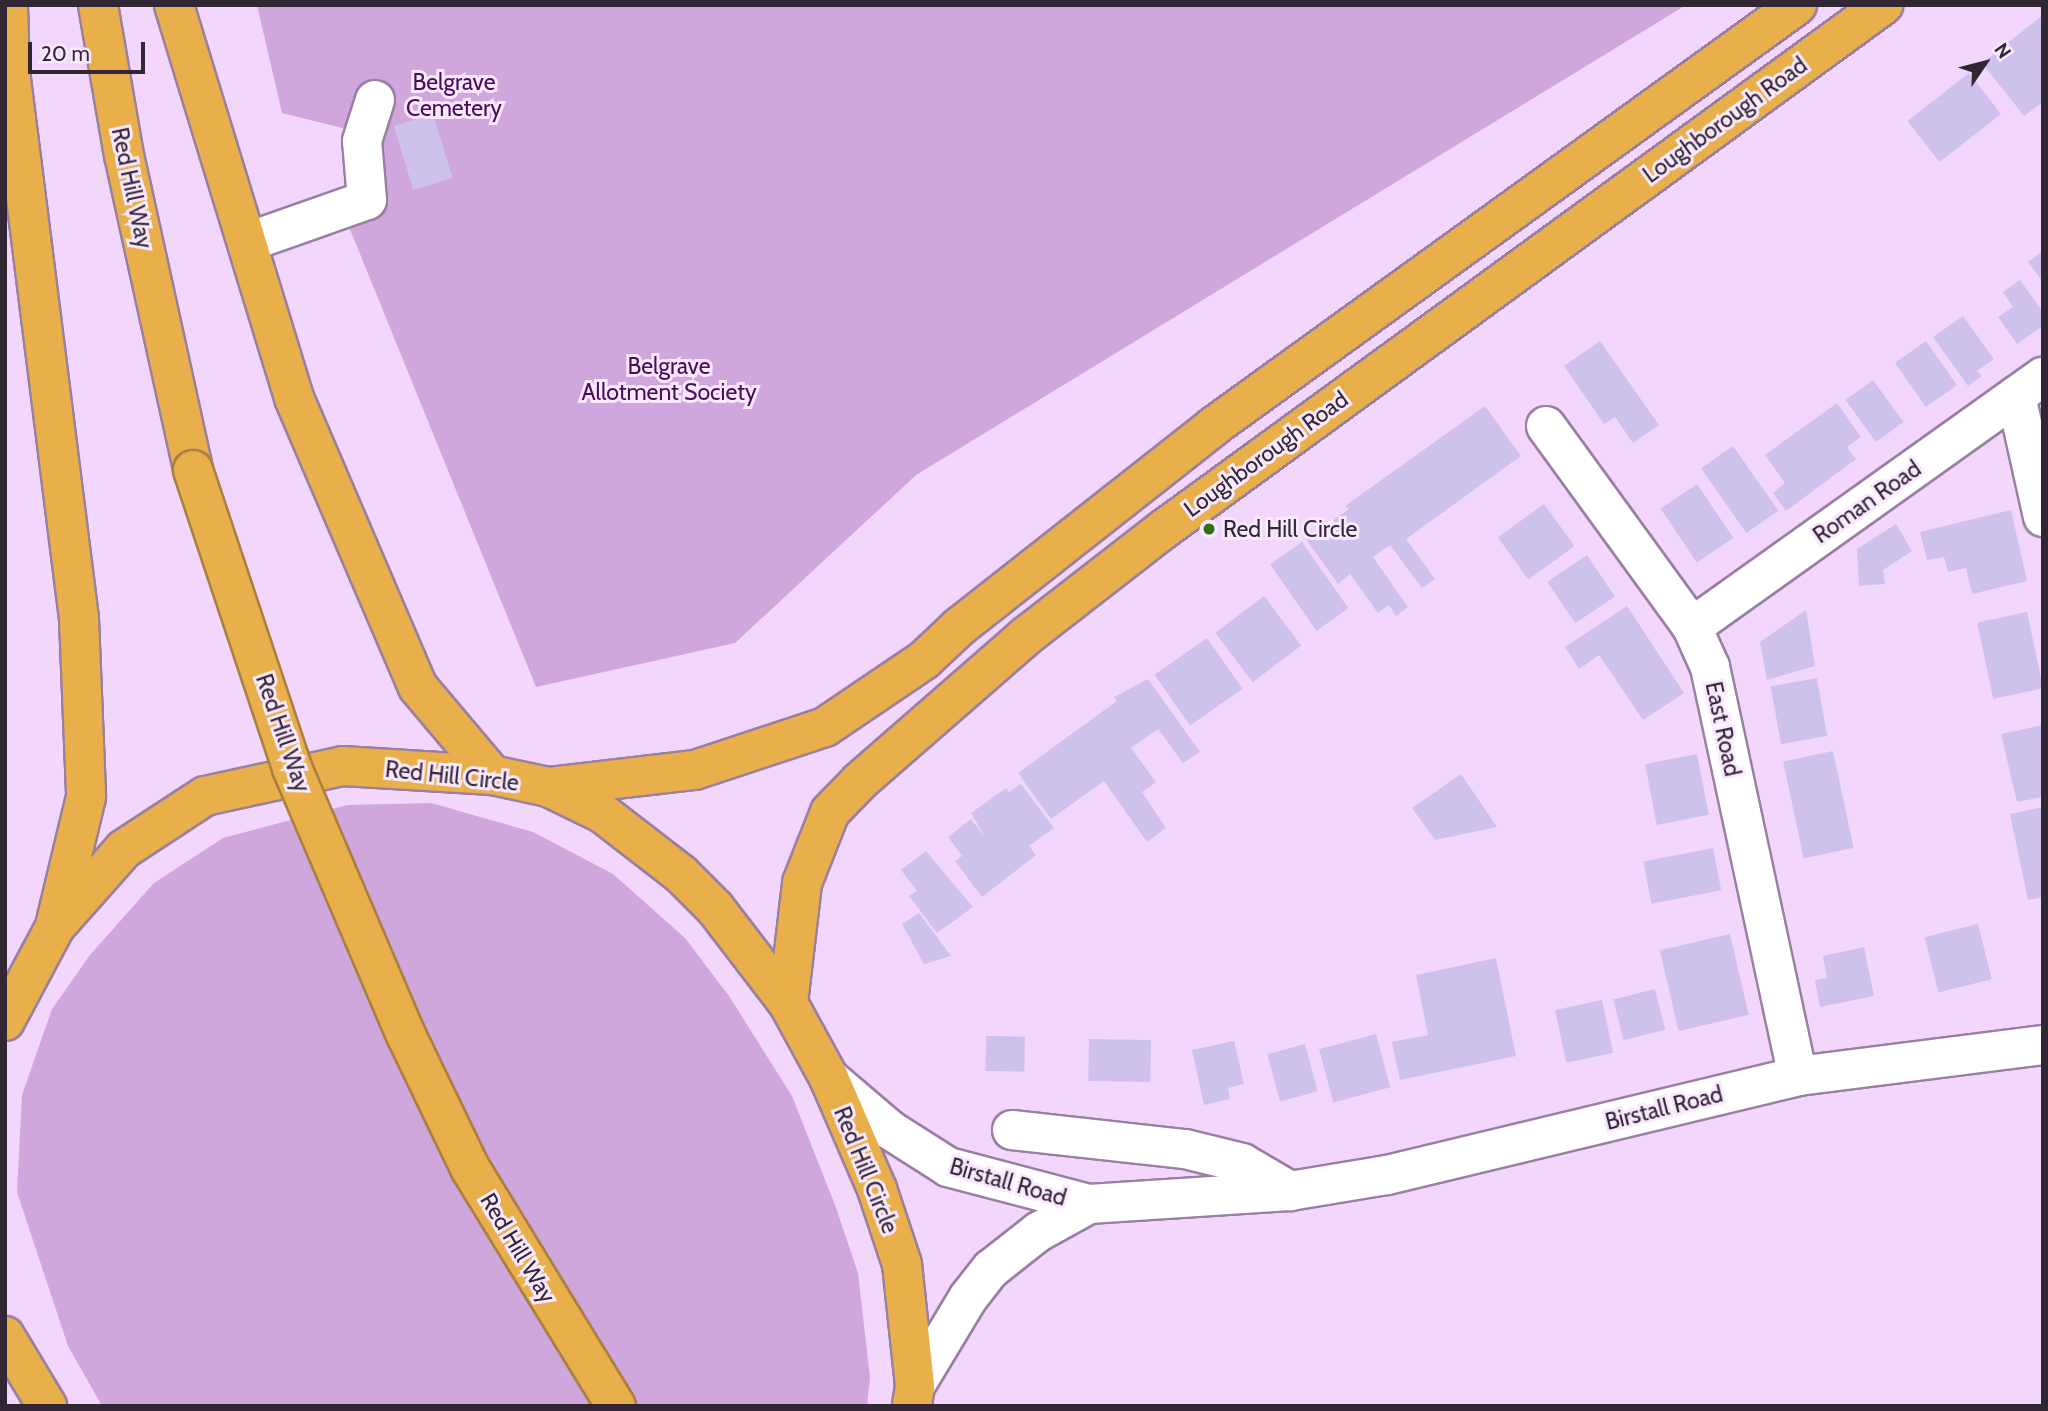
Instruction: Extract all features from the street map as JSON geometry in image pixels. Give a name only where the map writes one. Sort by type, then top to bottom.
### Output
[{"type":"highway","points":[[8,5],[10,71],[79,619],[86,797],[55,927]]},
{"type":"highway","name":"Red Hill Way","points":[[98,5],[124,155],[193,470],[292,768],[407,1035],[470,1168],[574,1344],[616,1406]]},
{"type":"highway","points":[[174,5],[294,398],[418,687],[492,775]]},
{"type":"highway","points":[[548,787],[695,770],[825,727],[924,660],[959,627],[1214,426],[1797,5]]},
{"type":"highway","name":"Loughborough Road","points":[[788,1003],[802,883],[830,812],[860,781],[1026,636],[1164,529],[1883,5]]},
{"type":"highway","name":"Red Hill Circle","points":[[5,1021],[55,927],[124,849],[205,796],[344,766],[492,775],[548,787],[602,813],[681,874],[715,908],[788,1003],[829,1078],[877,1189],[902,1264],[913,1396]]},
{"type":"highway","points":[[5,1336],[47,1406]]},
{"type":"street","points":[[248,242],[367,200],[362,141],[374,100]]},
{"type":"street","points":[[2029,387],[2043,517]]},
{"type":"street","name":"Roman Road","points":[[1692,627],[2029,387]]},
{"type":"street","name":"East Road","points":[[1546,426],[1692,627],[1710,667],[1798,1076]]},
{"type":"street","name":"Birstall Road","points":[[829,1078],[890,1130],[948,1167],[1089,1204],[1290,1191],[1387,1175],[1798,1076],[2043,1045]]},
{"type":"street","points":[[1012,1130],[1053,1148],[1185,1149],[1231,1160],[1290,1191]]},
{"type":"street","name":"Birstall Road","points":[[913,1396],[968,1297],[991,1269],[1038,1231],[1089,1204]]},
{"type":"green space","name":"Belgrave Allotment Society","points":[[257,5],[1686,5],[916,475],[735,643],[536,687],[345,217],[371,135],[282,113]]},
{"type":"green space","points":[[431,803],[533,832],[613,874],[685,938],[729,996],[792,1096],[835,1205],[858,1273],[870,1378],[867,1406],[102,1406],[68,1346],[17,1192],[22,1095],[52,1009],[90,955],[154,883],[223,838],[347,805]]},
{"type":"building","points":[[2043,15],[2043,102],[2024,116],[1982,63]]},
{"type":"building","points":[[1969,73],[2001,114],[1940,162],[1908,121]]},
{"type":"building","points":[[433,114],[453,178],[413,190],[394,126]]},
{"type":"building","points":[[2043,251],[2043,282],[2028,262]]},
{"type":"building","points":[[2020,280],[2043,312],[2043,326],[2017,344],[1998,317],[2013,307],[2003,292]]},
{"type":"building","points":[[1963,316],[1994,359],[1977,371],[1982,376],[1968,386],[1933,337]]},
{"type":"building","points":[[1600,341],[1659,425],[1633,443],[1615,417],[1604,424],[1564,366]]},
{"type":"building","points":[[1926,341],[1957,385],[1926,407],[1895,363]]},
{"type":"building","points":[[1873,380],[1904,422],[1876,442],[1845,400]]},
{"type":"building","points":[[1837,403],[1861,437],[1847,447],[1856,459],[1786,511],[1773,493],[1785,483],[1765,455]]},
{"type":"building","points":[[1485,406],[1521,456],[1406,539],[1435,579],[1422,588],[1390,545],[1373,557],[1408,607],[1396,616],[1389,605],[1378,613],[1350,574],[1338,584],[1306,539],[1349,509],[1345,506]]},
{"type":"building","points":[[1733,446],[1778,511],[1746,533],[1701,468]]},
{"type":"building","points":[[1697,484],[1733,538],[1697,562],[1661,509]]},
{"type":"building","points":[[1544,504],[1575,546],[1528,580],[1498,538]]},
{"type":"building","points":[[2011,510],[2027,581],[1972,594],[1966,568],[1948,572],[1944,557],[1927,560],[1920,532]]},
{"type":"building","points":[[1896,524],[1912,551],[1883,570],[1885,584],[1859,586],[1857,549]]},
{"type":"building","points":[[1302,542],[1348,608],[1317,631],[1270,564]]},
{"type":"building","points":[[1587,555],[1615,596],[1575,623],[1547,582]]},
{"type":"building","points":[[1264,596],[1301,646],[1253,682],[1215,633]]},
{"type":"building","points":[[1627,606],[1684,693],[1643,720],[1599,655],[1579,669],[1565,647]]},
{"type":"building","points":[[1806,610],[1815,666],[1767,680],[1760,642]]},
{"type":"building","points":[[2027,612],[2043,688],[1993,699],[1977,623]]},
{"type":"building","points":[[1207,638],[1243,689],[1190,725],[1155,675]]},
{"type":"building","points":[[1817,678],[1827,736],[1781,744],[1771,686]]},
{"type":"building","points":[[1148,679],[1200,752],[1183,763],[1158,729],[1131,748],[1156,782],[1142,792],[1166,828],[1147,842],[1104,781],[1051,819],[1018,773],[1117,701],[1114,697]]},
{"type":"building","points":[[2043,725],[2043,797],[2017,802],[2001,734]]},
{"type":"building","points":[[1833,751],[1854,848],[1804,858],[1783,762]]},
{"type":"building","points":[[1697,754],[1709,815],[1657,825],[1645,764]]},
{"type":"building","points":[[1461,774],[1497,827],[1435,840],[1412,808]]},
{"type":"building","points":[[1021,784],[1054,828],[1029,846],[1036,855],[982,897],[955,861],[962,856],[948,837],[971,819],[986,839],[971,813],[1006,788],[1009,792]]},
{"type":"building","points":[[2043,807],[2043,897],[2028,900],[2010,814]]},
{"type":"building","points":[[1713,848],[1721,890],[1652,904],[1643,862]]},
{"type":"building","points":[[926,851],[973,907],[937,933],[909,896],[917,891],[901,870]]},
{"type":"building","points":[[919,913],[951,956],[924,964],[902,924]]},
{"type":"building","points":[[1978,924],[1992,979],[1938,993],[1925,937]]},
{"type":"building","points":[[1730,934],[1749,1015],[1679,1031],[1660,950]]},
{"type":"building","points":[[1864,947],[1874,996],[1820,1007],[1815,980],[1827,978],[1823,956]]},
{"type":"building","points":[[1496,958],[1516,1056],[1400,1080],[1392,1042],[1428,1035],[1416,975]]},
{"type":"building","points":[[1655,989],[1665,1030],[1623,1040],[1613,999]]},
{"type":"building","points":[[1602,1000],[1613,1053],[1566,1063],[1555,1010]]},
{"type":"building","points":[[1376,1034],[1390,1087],[1333,1102],[1319,1049]]},
{"type":"building","points":[[986,1036],[1025,1037],[1024,1072],[985,1071]]},
{"type":"building","points":[[1089,1039],[1151,1040],[1150,1082],[1088,1081]]},
{"type":"building","points":[[1234,1041],[1244,1084],[1228,1088],[1230,1099],[1204,1105],[1192,1050]]},
{"type":"building","points":[[1305,1044],[1318,1091],[1280,1101],[1267,1054]]},
{"type":"place","name":"Red Hill Circle","points":[[1209,529]]},
{"type":"park label","name":"Belgrave Cemetery","points":[[454,95]]}]
